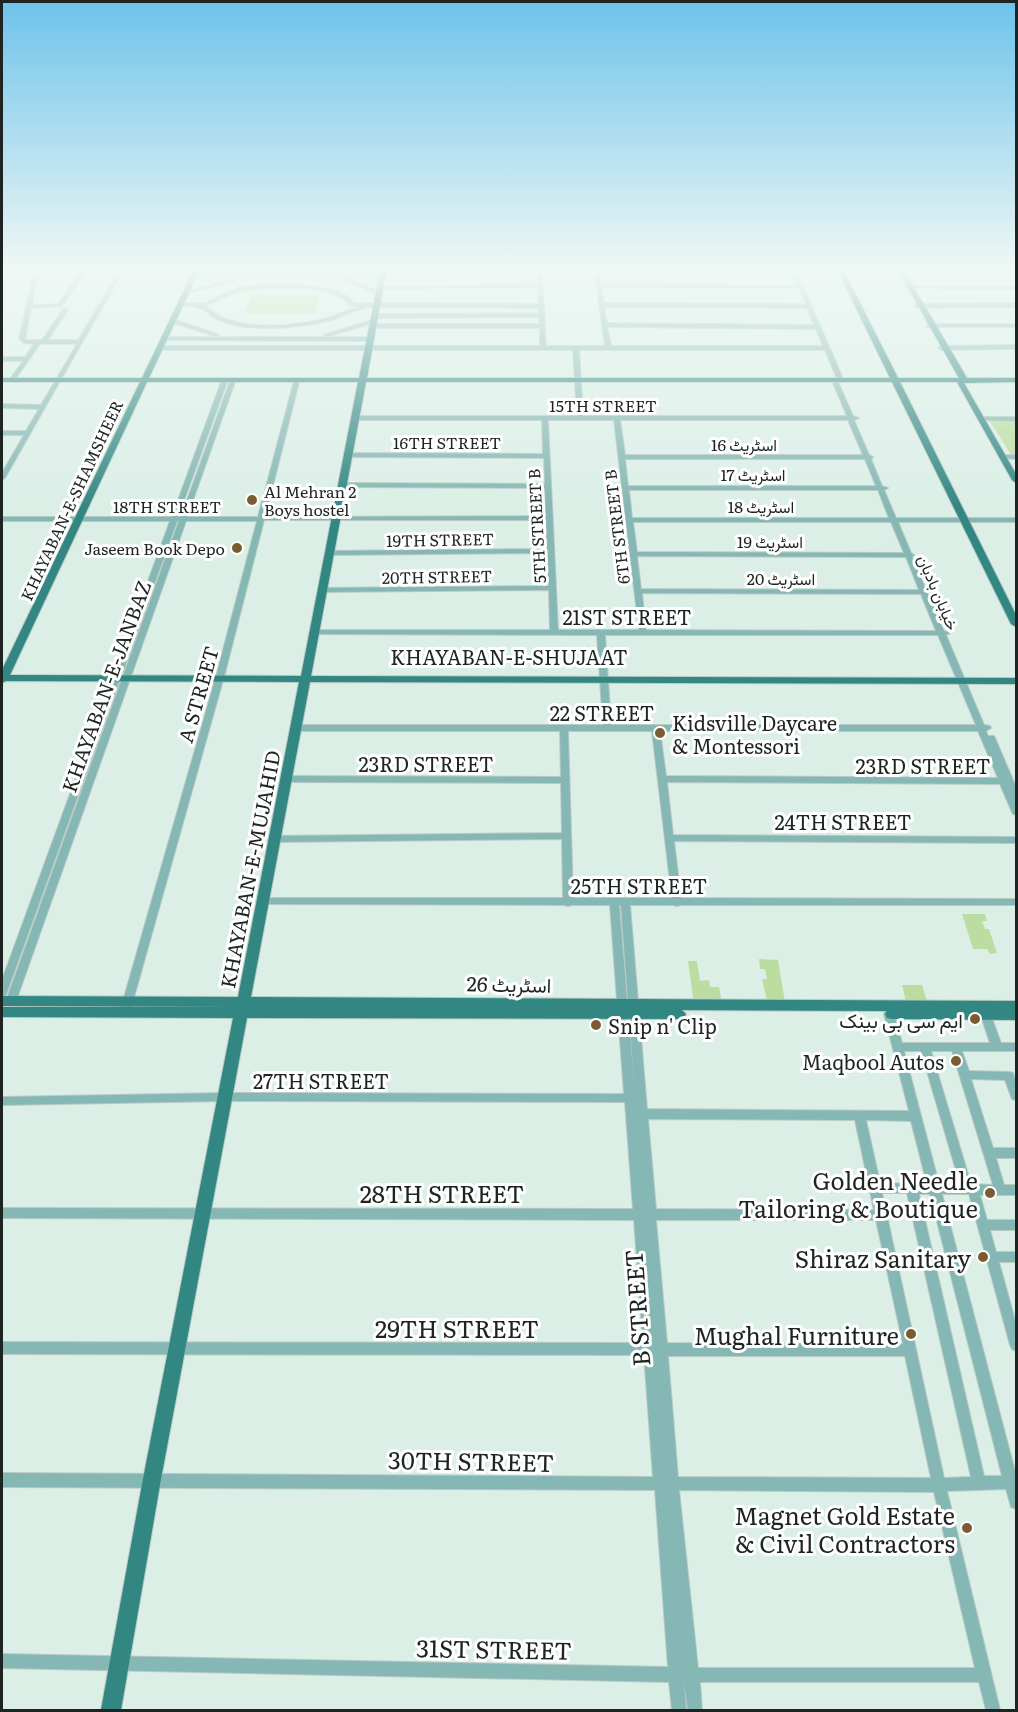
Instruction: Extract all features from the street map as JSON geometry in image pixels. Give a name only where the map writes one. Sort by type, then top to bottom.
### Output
[{"type":"main road","name":"KHAYABAN-E-MUJAHID","points":[[111,1710],[152,1479],[368,347]]},
{"type":"main road","points":[[882,347],[970,520],[1017,605]]},
{"type":"main road","name":"KHAYABAN-E-SHAMSHEER","points":[[2,676],[80,520],[160,348]]},
{"type":"main road","points":[[943,348],[1017,470]]},
{"type":"main road","points":[[2,381],[58,381]]},
{"type":"main road","points":[[2,381],[1013,382]]},
{"type":"main road","points":[[143,381],[362,381]]},
{"type":"main road","points":[[1010,457],[1017,480]]},
{"type":"main road","points":[[970,520],[1017,624]]},
{"type":"main road","name":"KHAYABAN-E-SHUJAAT","points":[[2,676],[962,677],[1017,675]]},
{"type":"main road","name":"KHAYABAN-E-SHUJAAT","points":[[962,677],[1017,681]]},
{"type":"main road","name":"اسٹریٹ 26","points":[[5,998],[126,1007]]},
{"type":"main road","name":"اسٹریٹ 26","points":[[628,1009],[889,1014],[984,1011],[1017,1006]]},
{"type":"main road","name":"اسٹریٹ 26","points":[[2,1012],[126,1007],[242,1007],[984,1011],[1017,1015]]},
{"type":"street","points":[[12,380],[37,347]]},
{"type":"street","points":[[2,476],[78,347]]},
{"type":"street","points":[[160,348],[206,347]]},
{"type":"street","points":[[538,347],[823,348]]},
{"type":"street","points":[[576,347],[580,418]]},
{"type":"street","points":[[943,348],[1017,347]]},
{"type":"street","name":"خیابان بادبان","points":[[823,348],[984,728],[1017,812]]},
{"type":"street","points":[[2,359],[27,359]]},
{"type":"street","name":"KHAYABAN-E-JANBAZ","points":[[5,998],[228,382]]},
{"type":"street","name":"A STREET","points":[[126,1007],[220,676],[296,382]]},
{"type":"street","points":[[2,406],[44,406]]},
{"type":"street","name":"15TH STREET","points":[[355,418],[853,418]]},
{"type":"street","name":"5TH STREET B","points":[[545,418],[554,632]]},
{"type":"street","name":"6TH STREET B","points":[[617,418],[643,632]]},
{"type":"street","points":[[984,419],[1017,419]]},
{"type":"street","points":[[2,433],[28,433]]},
{"type":"street","name":"16TH STREET","points":[[348,455],[546,456]]},
{"type":"street","name":"اسٹریٹ 16","points":[[622,457],[870,457]]},
{"type":"street","points":[[342,485],[548,486]]},
{"type":"street","name":"اسٹریٹ 17","points":[[625,488],[883,488]]},
{"type":"street","name":"18TH STREET","points":[[2,519],[549,518]]},
{"type":"street","name":"اسٹریٹ 18","points":[[629,520],[1017,520]]},
{"type":"street","name":"19TH STREET","points":[[329,554],[551,551]]},
{"type":"street","name":"اسٹریٹ 19","points":[[633,554],[910,555]]},
{"type":"street","name":"20TH STREET","points":[[322,590],[552,588]]},
{"type":"street","name":"اسٹریٹ 20","points":[[638,591],[927,592]]},
{"type":"street","name":"21ST STREET","points":[[314,632],[944,633]]},
{"type":"street","points":[[601,632],[607,729]]},
{"type":"street","name":"KHAYABAN-E-JANBAZ","points":[[5,998],[121,675]]},
{"type":"street","name":"22 STREET","points":[[296,728],[984,728]]},
{"type":"street","points":[[564,729],[568,903]]},
{"type":"street","points":[[656,729],[677,903]]},
{"type":"street","name":"23RD STREET","points":[[286,779],[565,780]]},
{"type":"street","name":"23RD STREET","points":[[662,779],[1006,782]]},
{"type":"street","name":"خیابان بادبان","points":[[1006,782],[1017,796]]},
{"type":"street","points":[[274,839],[566,836]]},
{"type":"street","name":"24TH STREET","points":[[670,838],[1017,840]]},
{"type":"street","name":"25TH STREET","points":[[262,901],[1017,902]]},
{"type":"street","name":"B STREET","points":[[619,902],[666,1484],[684,1675],[695,1710]]},
{"type":"street","points":[[984,1011],[998,1047]]},
{"type":"street","points":[[889,1014],[1014,1482],[1017,1502]]},
{"type":"street","points":[[898,1047],[1017,1047]]},
{"type":"street","points":[[926,1047],[983,1225],[1017,1345]]},
{"type":"street","points":[[956,1047],[1000,1190]]},
{"type":"street","points":[[965,1075],[1008,1076],[1017,1096]]},
{"type":"street","name":"27TH STREET","points":[[2,1101],[225,1097],[636,1098]]},
{"type":"street","name":"B STREET","points":[[636,1098],[643,1114],[646,1214]]},
{"type":"street","points":[[643,1114],[916,1116]]},
{"type":"street","points":[[860,1116],[939,1485],[993,1710]]},
{"type":"street","points":[[989,1153],[1017,1153]]},
{"type":"street","points":[[876,1188],[1017,1190]]},
{"type":"street","points":[[912,1189],[979,1484]]},
{"type":"street","name":"28TH STREET","points":[[2,1213],[882,1215]]},
{"type":"street","points":[[983,1225],[1017,1225]]},
{"type":"street","points":[[992,1257],[1017,1257]]},
{"type":"street","name":"29TH STREET","points":[[2,1348],[911,1350]]},
{"type":"street","name":"30TH STREET","points":[[2,1480],[152,1479],[939,1485],[1014,1482]]},
{"type":"street","name":"31ST STREET","points":[[2,1661],[684,1675],[985,1675]]},
{"type":"street","name":"B STREET","points":[[679,1710],[684,1675]]},
{"type":"green space","points":[[989,420],[1016,420],[1016,456],[1012,456]]},
{"type":"green space","points":[[962,914],[985,914],[987,921],[982,921],[985,929],[989,929],[997,953],[990,954],[987,949],[973,949]]},
{"type":"green space","points":[[759,959],[778,960],[785,1002],[767,1001],[762,979],[767,979],[765,969],[760,969]]},
{"type":"green space","points":[[688,961],[697,961],[700,981],[709,980],[710,987],[719,987],[722,1003],[694,1004]]},
{"type":"green space","points":[[902,985],[922,985],[927,1001],[906,1001]]},
{"type":"place","name":"Al Mehran 2 Boys hostel","points":[[252,500]]},
{"type":"place","name":"Jaseem Book Depo","points":[[237,548]]},
{"type":"place","name":"Kidsville Daycare & Montessori","points":[[660,733]]},
{"type":"place","name":"ایم سی بی بینک","points":[[975,1019]]},
{"type":"place","name":"Snip n' Clip","points":[[596,1025]]},
{"type":"place","name":"Maqbool Autos","points":[[956,1061]]},
{"type":"place","name":"Golden Needle Tailoring & Boutique","points":[[990,1193]]},
{"type":"place","name":"Shiraz Sanitary","points":[[983,1257]]},
{"type":"place","name":"Mughal Furniture","points":[[911,1334]]},
{"type":"place","name":"Magnet Gold Estate & Civil Contractors","points":[[967,1528]]}]
